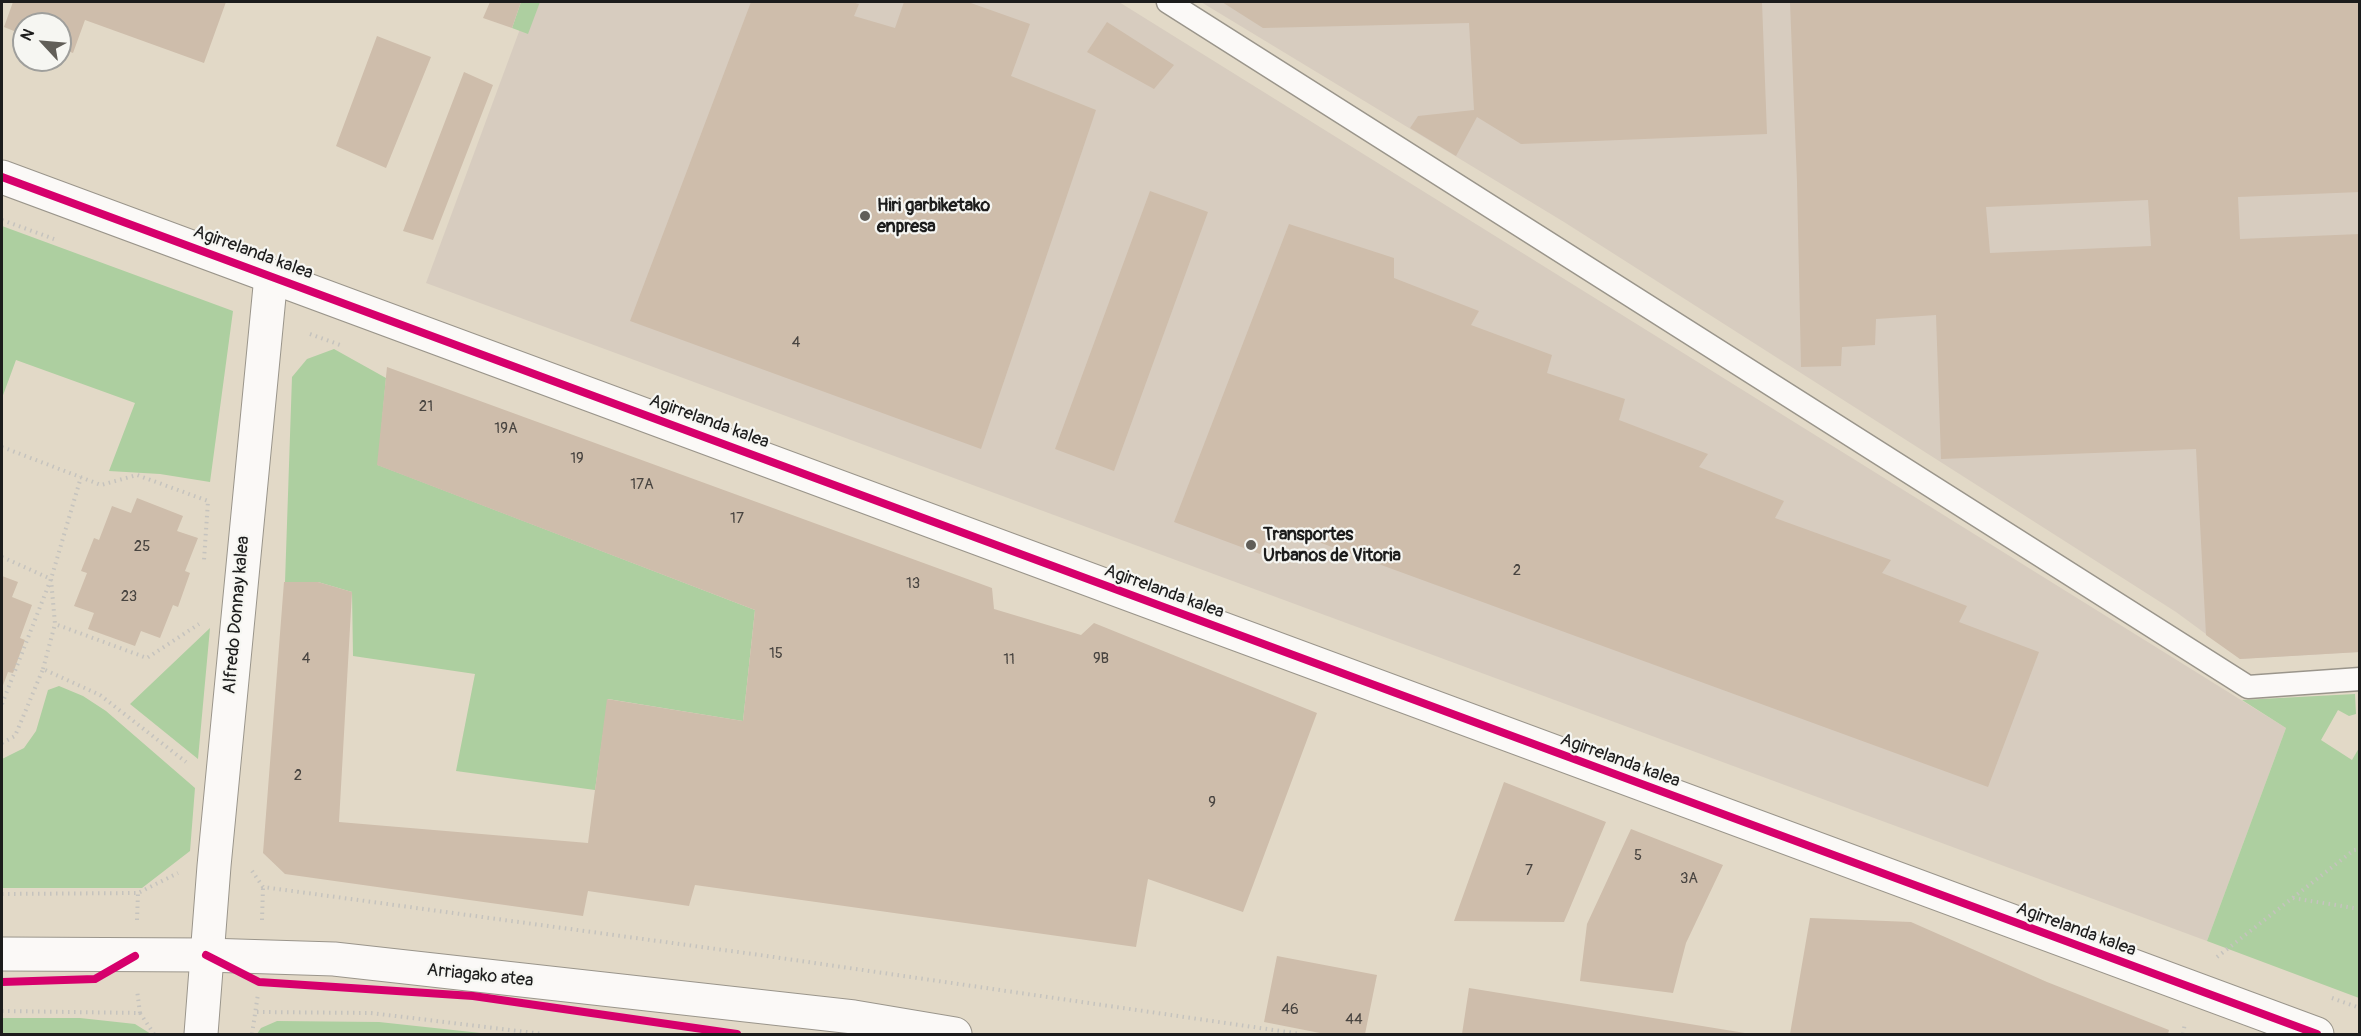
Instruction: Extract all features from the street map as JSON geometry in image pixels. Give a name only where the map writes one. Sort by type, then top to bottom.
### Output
[{"type":"street","name":"Agirrelanda kalea","points":[[2,177],[2316,1035]]},
{"type":"street","name":"Alfredo Donnay kalea","points":[[201,1035],[214,866],[271,276]]},
{"type":"street","name":"Arriagako atea","points":[[2,954],[206,955],[334,959],[854,1017],[955,1035]]},
{"type":"lane","points":[[1168,2],[2248,687],[2360,679]]},
{"type":"path","points":[[2,447],[101,484],[137,475],[208,501],[203,569]]},
{"type":"path","points":[[2,704],[51,579],[81,477]]},
{"type":"path","points":[[2,556],[51,579]]},
{"type":"path","points":[[2,743],[15,736],[43,669],[55,624],[51,579]]},
{"type":"path","points":[[55,624],[147,658],[199,626],[200,615]]},
{"type":"path","points":[[43,669],[100,695],[192,767]]},
{"type":"path","points":[[2199,992],[2216,957],[2354,850],[2360,849]]},
{"type":"path","points":[[2,894],[138,893],[190,867],[249,867],[264,887],[760,954],[1300,1035]]},
{"type":"path","points":[[2293,898],[2360,909]]},
{"type":"path","points":[[140,1012],[154,1035]]},
{"type":"path","points":[[252,1035],[257,1012],[371,1013],[543,1035]]},
{"type":"shaded area","points":[[530,2],[1119,2],[2286,728],[2207,941],[426,283]]},
{"type":"shaded area","points":[[1201,2],[2359,2],[2359,652],[2240,659],[2176,612],[1564,222]]},
{"type":"green space","points":[[521,2],[540,2],[528,34],[512,28]]},
{"type":"green space","points":[[2,226],[233,311],[210,482],[160,474],[109,471],[135,403],[16,360],[2,398]]},
{"type":"green space","points":[[334,349],[386,378],[378,465],[755,610],[743,721],[608,699],[595,790],[456,771],[475,674],[353,656],[352,592],[318,582],[285,582],[292,377],[307,359]]},
{"type":"green space","points":[[210,628],[198,759],[130,704]]},
{"type":"green space","points":[[59,686],[83,696],[106,711],[195,788],[190,851],[142,888],[2,888],[2,759],[24,748],[36,731],[48,690]]},
{"type":"green space","points":[[2355,694],[2356,714],[2349,716],[2338,710],[2321,740],[2352,760],[2359,748],[2359,998],[2207,941],[2286,728],[2242,700]]},
{"type":"green space","points":[[2,1018],[80,1018],[135,1024],[151,1034],[2,1034]]},
{"type":"green space","points":[[277,1021],[379,1022],[490,1034],[257,1034],[261,1028]]},
{"type":"building","points":[[13,2],[226,2],[204,63],[85,20],[72,53],[72,12],[12,12],[12,30],[4,27]]},
{"type":"building","points":[[490,2],[521,2],[512,28],[483,18]]},
{"type":"building","name":"Hiri garbiketako enpresa","points":[[751,2],[852,2],[859,4],[854,16],[895,28],[904,2],[968,2],[1030,24],[1011,76],[1096,110],[981,449],[630,321]]},
{"type":"building","points":[[1222,2],[1762,2],[1767,134],[1521,144],[1477,117],[1456,156],[1410,128],[1418,116],[1474,110],[1469,23],[1263,28]]},
{"type":"building","points":[[1790,2],[2360,2],[2360,192],[2238,197],[2240,239],[2360,234],[2360,652],[2240,659],[2206,635],[2196,449],[1941,459],[1936,315],[1876,319],[1875,345],[1842,347],[1841,366],[1801,367]],"holes":[[[2148,200],[2151,246],[1990,253],[1986,207]]]},
{"type":"building","points":[[1107,22],[1174,65],[1154,89],[1087,52]]},
{"type":"building","points":[[377,36],[431,57],[386,168],[336,146]]},
{"type":"building","points":[[464,72],[493,85],[433,240],[403,231]]},
{"type":"building","points":[[1150,191],[1208,212],[1114,471],[1055,449]]},
{"type":"building","points":[[1289,224],[1394,258],[1394,278],[1479,311],[1471,325],[1552,355],[1547,373],[1625,399],[1619,420],[1708,454],[1699,467],[1784,501],[1775,518],[1891,560],[1882,573],[1967,606],[1959,622],[2039,652],[1988,787],[1272,525],[1260,554],[1174,522]]},
{"type":"building","points":[[387,367],[992,588],[994,609],[1081,635],[1094,623],[1317,713],[1243,912],[1148,879],[1136,947],[695,885],[689,906],[588,891],[583,916],[285,874],[263,853],[284,582],[318,582],[352,592],[339,822],[588,843],[607,699],[743,721],[755,610],[377,465]]},
{"type":"building","points":[[137,498],[183,516],[177,531],[198,538],[185,571],[190,573],[178,607],[173,605],[160,638],[141,631],[135,646],[88,629],[94,613],[74,606],[87,573],[81,571],[94,538],[99,540],[112,506],[131,513]]},
{"type":"building","points":[[2,576],[18,582],[12,597],[32,605],[20,638],[25,640],[13,673],[8,672],[2,688]]},
{"type":"building","points":[[1504,782],[1606,822],[1564,922],[1454,921]]},
{"type":"building","points":[[1631,829],[1723,865],[1686,943],[1673,993],[1580,981],[1587,924]]},
{"type":"building","points":[[1810,918],[1911,922],[2047,982],[2169,1030],[2168,1034],[1790,1034]]},
{"type":"building","points":[[1277,956],[1377,975],[1365,1034],[1325,1034],[1264,1022]]},
{"type":"building","points":[[1469,988],[1745,1033],[1745,1034],[1462,1034]]},
{"type":"cycle path","points":[[2,177],[2317,1034]]},
{"type":"cycle path","points":[[206,955],[259,982],[473,996],[737,1034]]},
{"type":"cycle path","points":[[2,982],[95,979],[135,956]]},
{"type":"place","name":"Hiri garbiketako enpresa","points":[[865,216]]},
{"type":"place","name":"Transportes Urbanos de Vitoria","points":[[1251,545]]}]
